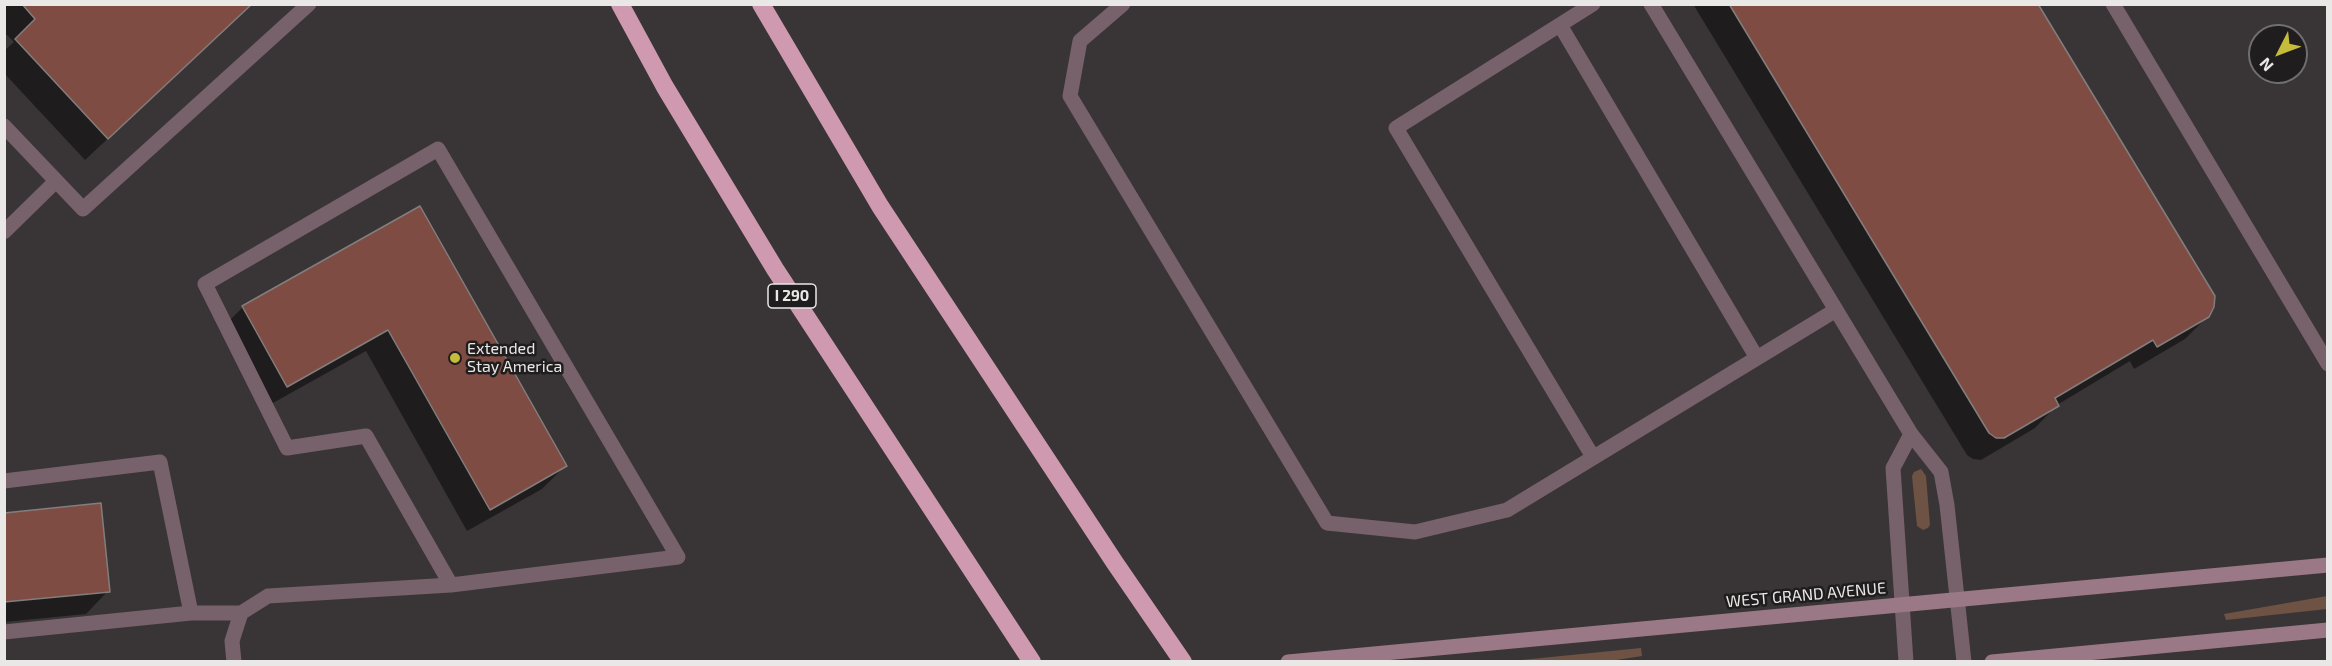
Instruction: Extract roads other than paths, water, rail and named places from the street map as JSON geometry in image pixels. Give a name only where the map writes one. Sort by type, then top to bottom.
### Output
[{"type":"highway","name":"I 290","points":[[620,4],[665,87],[775,269],[1032,662]]},
{"type":"highway","points":[[761,4],[880,206],[1114,563],[1183,662]]},
{"type":"main road","name":"WEST GRAND AVENUE","points":[[1288,662],[2326,562]]},
{"type":"main road","points":[[1992,662],[2328,630]]},
{"type":"lane","points":[[4,126],[83,209],[309,4]]},
{"type":"lane","points":[[1123,4],[1080,41],[1070,96],[1327,524],[1415,532],[1507,510],[1836,310]]},
{"type":"lane","points":[[1593,4],[1396,128],[1593,457]]},
{"type":"lane","points":[[1651,4],[1911,434],[1941,472],[1964,662]]},
{"type":"lane","points":[[2113,4],[2328,364]]},
{"type":"lane","points":[[1560,26],[1757,358]]},
{"type":"lane","points":[[4,632],[191,613],[241,613],[267,596],[451,585],[678,557],[438,149],[205,284],[287,448],[366,436],[451,585]]},
{"type":"lane","points":[[4,232],[56,181]]},
{"type":"lane","points":[[1906,662],[1893,468],[1911,434]]},
{"type":"lane","points":[[4,482],[160,462],[191,613]]},
{"type":"lane","points":[[234,662],[232,641],[241,613]]},
{"type":"place","name":"Extended Stay America","points":[[455,358]]}]
